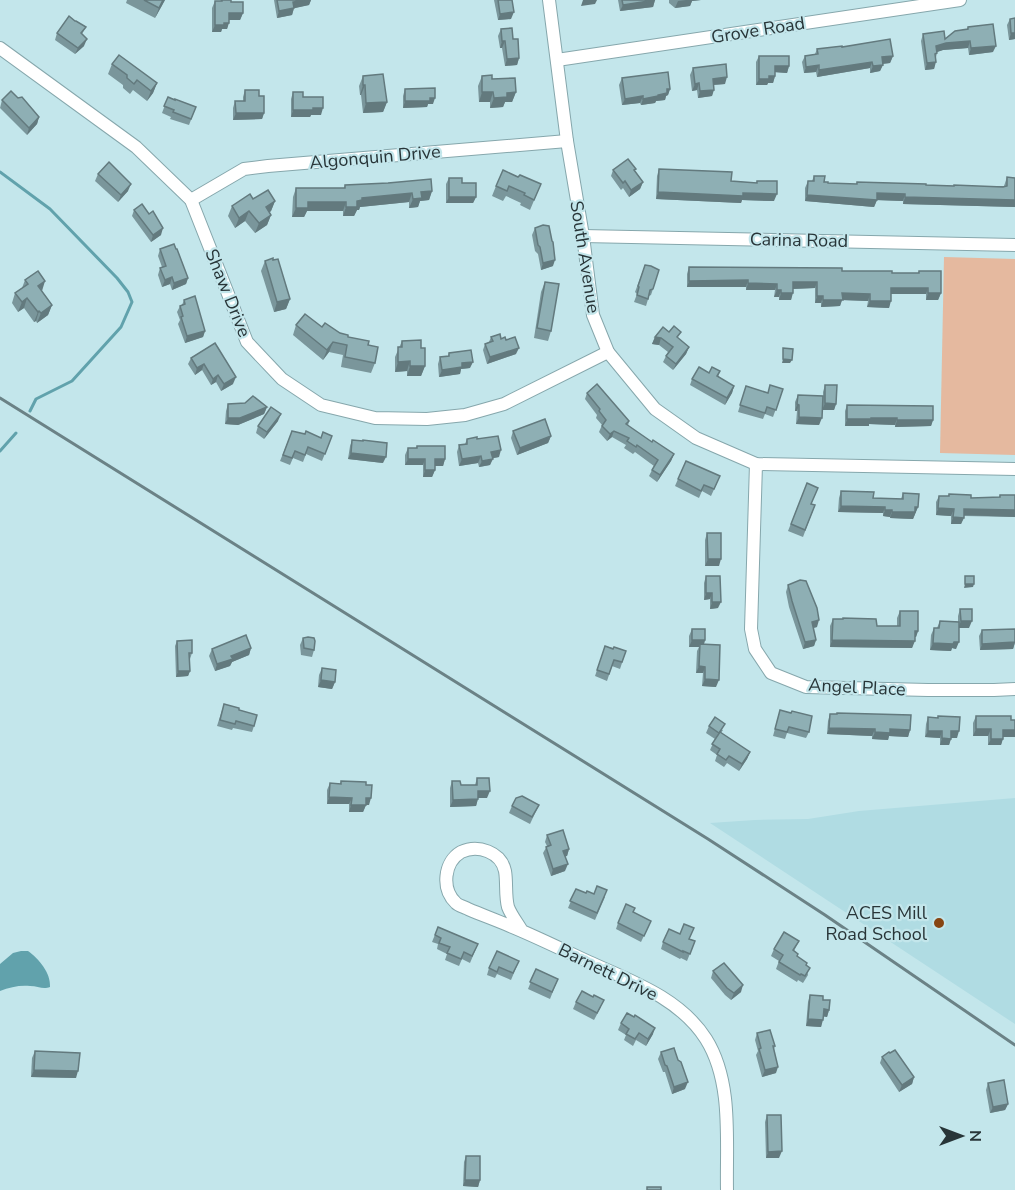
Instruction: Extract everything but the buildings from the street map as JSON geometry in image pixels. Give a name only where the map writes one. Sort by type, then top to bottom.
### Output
[{"type":"street","name":"South Avenue","points":[[549,0],[592,315],[608,352],[655,410],[709,445],[756,464],[1015,469]]},
{"type":"street","name":"Grove Road","points":[[557,60],[960,0]]},
{"type":"street","name":"Shaw Drive","points":[[0,48],[136,147],[191,200],[247,342],[282,379],[321,405],[375,418],[427,419],[465,415],[504,404],[608,352]]},
{"type":"street","name":"Algonquin Drive","points":[[191,200],[244,169],[268,165],[567,141]]},
{"type":"street","name":"Carina Road","points":[[583,236],[1015,245]]},
{"type":"street","name":"Angel Place","points":[[756,464],[751,629],[755,649],[771,673],[806,687],[1015,689]]},
{"type":"street","name":"Barnett Drive","points":[[522,931],[508,907],[505,870],[499,859],[486,850],[473,848],[460,853],[451,862],[445,878],[456,904],[522,931],[656,993],[677,1007],[699,1029],[715,1054],[722,1077],[726,1102],[727,1190]]},
{"type":"shaded area","points":[[944,257],[1015,259],[1015,455],[940,453]]},
{"type":"shaded area","name":"ACES Mill Road School","points":[[1015,798],[1015,1024],[710,823],[808,819],[859,811]]},
{"type":"shaded area","points":[[28,951],[40,962],[49,977],[50,987],[19,986],[0,991],[0,964],[13,953]]},
{"type":"waterway","points":[[0,172],[50,209],[117,278],[128,292],[132,302],[121,327],[72,381],[36,399],[30,411]]},
{"type":"waterway","points":[[0,451],[16,433]]},
{"type":"railway","points":[[0,398],[708,839],[825,915],[1015,1045]]},
{"type":"place","name":"ACES Mill Road School","points":[[939,923]]}]
